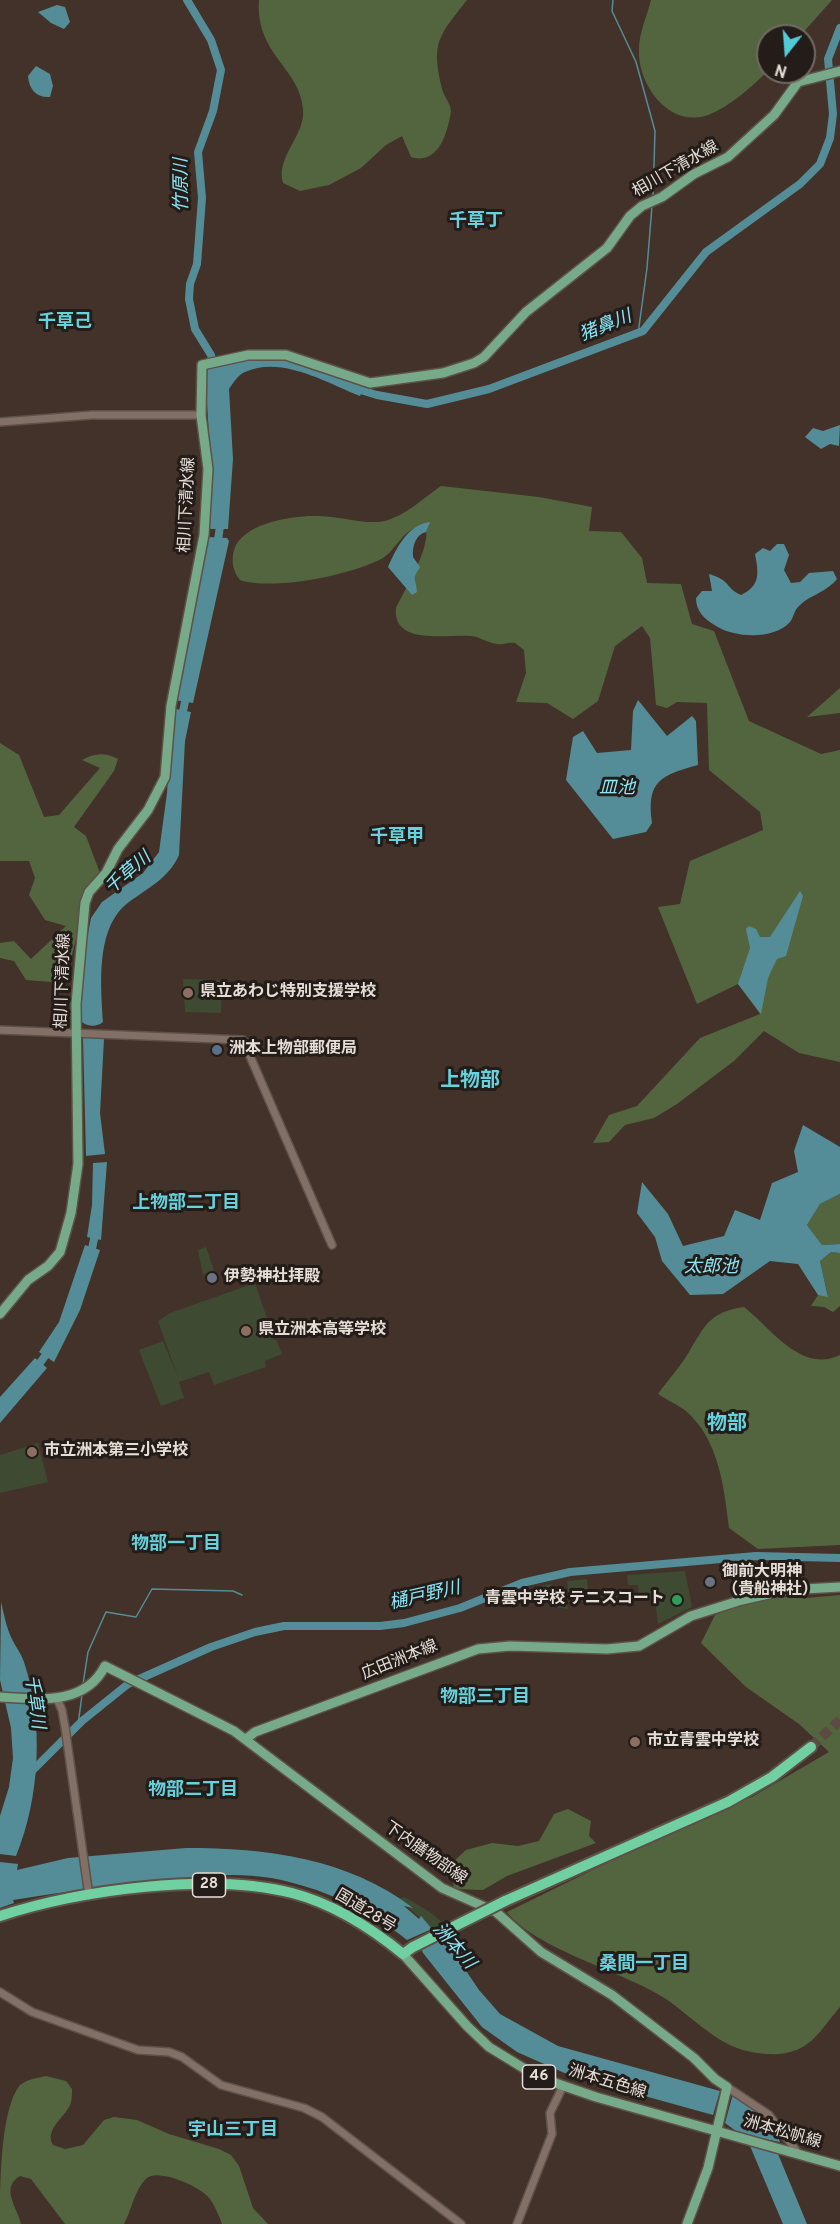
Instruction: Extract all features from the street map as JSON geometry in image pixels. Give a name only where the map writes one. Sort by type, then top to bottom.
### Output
[{"type":"highway","name":"国道28号","points":[[0,1916],[88,1890],[188,1885],[245,1885],[312,1899],[347,1914],[403,1954],[505,1901],[728,1802],[772,1777],[811,1747]]},
{"type":"main road","name":"相川下清水線","points":[[0,1314],[28,1280],[48,1266],[60,1252],[66,1239],[77,1184],[76,1004],[85,903],[89,892],[106,873],[118,849],[148,810],[165,777],[167,735],[181,645],[204,535],[208,469],[201,415],[202,365],[248,355],[286,355],[370,383],[443,373],[474,363],[484,357],[526,312],[607,248],[630,216],[694,174],[728,157],[774,115],[798,82],[837,72]]},
{"type":"main road","name":"広田洲本線","points":[[246,1739],[255,1732],[441,1660],[478,1649],[510,1646],[607,1649],[639,1646],[691,1616],[742,1600],[786,1590],[840,1587]]},
{"type":"main road","points":[[0,1697],[57,1699],[98,1681],[105,1666],[222,1723],[246,1739]]},
{"type":"main road","name":"下内膳物部線","points":[[246,1739],[442,1888],[496,1912],[541,1952],[612,1995],[693,2056],[727,2089]]},
{"type":"main road","name":"洲本五色線","points":[[403,1954],[467,2026],[489,2047],[527,2071],[563,2086],[717,2127]]},
{"type":"main road","points":[[687,2224],[704,2181],[727,2089]]},
{"type":"main road","name":"洲本松帆線","points":[[717,2127],[737,2136],[840,2166]]},
{"type":"street","points":[[0,422],[92,415],[201,415]]},
{"type":"street","points":[[0,1030],[244,1041],[332,1245]]},
{"type":"street","points":[[57,1699],[65,1727],[88,1890]]},
{"type":"street","points":[[0,1992],[32,2012],[138,2050],[170,2052],[221,2085],[304,2108],[322,2117],[461,2224]]},
{"type":"street","points":[[517,2224],[552,2134],[550,2113],[563,2086]]},
{"type":"street","points":[[727,2089],[769,2115],[798,2153]]},
{"type":"green space","points":[[259,0],[467,0],[443,32],[437,50],[442,89],[451,111],[444,137],[435,152],[421,158],[411,157],[402,136],[386,145],[361,168],[329,185],[300,191],[283,183],[283,164],[300,128],[303,109],[294,82],[270,47],[264,34]]},
{"type":"green space","points":[[651,0],[832,0],[811,24],[756,24],[756,82],[725,107],[708,115],[694,118],[680,116],[669,109],[650,89],[643,76],[640,62],[639,43]]},
{"type":"green space","points":[[441,486],[539,497],[592,507],[589,531],[621,532],[642,558],[647,583],[681,584],[692,624],[714,631],[749,721],[821,754],[840,750],[840,1062],[799,1053],[764,1031],[734,1061],[677,1104],[654,1118],[625,1125],[609,1142],[593,1143],[609,1115],[637,1106],[700,1038],[760,1014],[738,984],[697,1004],[658,907],[680,904],[690,861],[763,830],[760,812],[709,770],[707,703],[677,702],[667,708],[656,705],[650,638],[642,626],[615,646],[598,701],[573,719],[547,703],[516,702],[526,673],[524,650],[515,643],[497,644],[470,636],[423,636],[403,628],[397,620],[396,608],[421,558],[426,529],[419,528],[407,533],[383,558],[352,570],[313,580],[272,584],[255,583],[240,580],[234,570],[233,554],[239,541],[246,534],[268,523],[303,516],[378,522],[395,517],[411,508]]},
{"type":"green space","points":[[840,688],[840,713],[807,717]]},
{"type":"green space","points":[[0,743],[19,755],[44,817],[59,815],[100,768],[82,760],[100,754],[118,759],[114,771],[74,827],[86,836],[100,873],[82,901],[71,959],[52,982],[26,980],[14,961],[0,958],[0,943],[14,941],[31,959],[66,926],[45,920],[29,895],[35,878],[29,861],[0,861]]},
{"type":"green space","points":[[183,979],[222,980],[221,1013],[185,1012]]},
{"type":"green space","points":[[840,1194],[840,1244],[822,1245],[807,1225],[820,1204]]},
{"type":"green space","points":[[206,1247],[214,1270],[203,1275],[198,1250]]},
{"type":"green space","points":[[831,1252],[840,1253],[840,1306],[833,1312],[824,1307],[811,1306],[818,1295],[828,1296],[820,1261]]},
{"type":"green space","points":[[255,1283],[270,1327],[270,1337],[277,1341],[282,1354],[265,1361],[266,1367],[214,1385],[209,1372],[179,1382],[184,1398],[161,1406],[139,1350],[163,1341],[178,1378],[158,1321],[170,1313]]},
{"type":"green space","points":[[744,1307],[800,1354],[826,1359],[840,1355],[840,1545],[758,1549],[729,1528],[718,1465],[706,1436],[686,1411],[658,1394],[682,1363],[704,1327],[723,1312]]},
{"type":"green space","points":[[38,1443],[48,1482],[0,1493],[0,1455]]},
{"type":"green space","points":[[685,1571],[692,1607],[658,1624],[655,1599],[639,1600],[638,1585],[628,1585],[627,1575]]},
{"type":"green space","points":[[587,1579],[588,1589],[573,1591],[566,1600],[568,1609],[550,1606],[538,1594],[540,1586],[551,1584],[554,1593],[568,1590],[567,1581]]},
{"type":"green space","points":[[840,1595],[840,2007],[821,2031],[799,2049],[778,2054],[751,2052],[727,2044],[649,1989],[559,1949],[538,1937],[520,1925],[507,1912],[621,1856],[672,1834],[706,1813],[752,1797],[829,1752],[799,1724],[746,1687],[701,1643],[715,1615],[761,1596],[806,1598]]},
{"type":"green space","points":[[568,1809],[591,1821],[589,1836],[596,1843],[507,1876],[483,1890],[454,1889],[451,1870],[453,1862],[466,1850],[492,1843],[518,1846],[539,1841],[554,1814]]},
{"type":"green space","points":[[404,1897],[426,1909],[448,1929],[466,1960],[464,1961],[450,1937],[443,1939],[399,1899]]},
{"type":"green space","points":[[46,2076],[66,2081],[72,2089],[70,2105],[51,2134],[53,2145],[65,2149],[83,2145],[104,2120],[114,2117],[137,2120],[169,2134],[219,2149],[231,2155],[239,2166],[253,2208],[268,2224],[222,2224],[214,2205],[205,2194],[180,2180],[160,2175],[147,2178],[143,2183],[124,2224],[65,2224],[31,2179],[20,2176],[14,2181],[10,2192],[21,2224],[0,2224],[2,2150],[8,2112],[13,2096],[20,2085]]},
{"type":"water","points":[[57,5],[65,7],[70,22],[64,29],[51,23],[38,12]]},
{"type":"water","points":[[36,66],[50,74],[53,86],[50,97],[37,94],[30,85],[28,76]]},
{"type":"water","points":[[284,357],[364,387],[360,396],[319,378],[274,367],[259,368],[240,375],[229,389],[233,459],[228,529],[211,529],[207,526],[211,467],[205,370],[213,365],[232,360]]},
{"type":"water","points":[[840,425],[839,446],[830,444],[821,449],[805,437],[813,428],[823,431]]},
{"type":"water","points":[[430,522],[426,532],[417,538],[413,549],[413,557],[420,567],[415,577],[417,592],[412,595],[388,567],[403,539],[415,528]]},
{"type":"water","points":[[208,537],[227,538],[229,541],[193,703],[174,700]]},
{"type":"water","points":[[777,544],[784,544],[789,555],[784,570],[791,583],[800,582],[809,573],[833,571],[837,579],[804,602],[796,609],[790,622],[774,632],[754,635],[733,633],[716,626],[704,617],[697,607],[696,598],[702,591],[712,591],[709,574],[721,579],[741,595],[752,588],[757,579],[755,554],[763,548],[770,551]]},
{"type":"water","name":"皿池","points":[[638,700],[667,736],[692,716],[696,721],[698,765],[674,772],[659,782],[651,798],[652,823],[646,832],[613,839],[566,780],[573,737],[583,731],[597,753],[631,750],[633,711]]},
{"type":"water","points":[[176,709],[191,712],[185,741],[179,855],[170,870],[129,902],[110,926],[102,958],[103,1022],[90,1026],[82,1022],[82,965],[91,918],[102,902],[143,873],[159,852],[167,793],[172,711]]},
{"type":"water","points":[[800,891],[803,896],[786,956],[777,959],[768,978],[761,1014],[738,984],[750,948],[746,929],[749,926],[756,929],[760,937],[770,937]]},
{"type":"water","points":[[86,1035],[98,1035],[104,1039],[100,1113],[105,1154],[86,1156],[83,1038]]},
{"type":"water","name":"太郎池","points":[[803,1125],[840,1147],[840,1194],[820,1204],[807,1225],[822,1245],[840,1244],[840,1253],[831,1252],[820,1261],[828,1297],[818,1295],[798,1264],[770,1261],[723,1294],[690,1295],[662,1261],[655,1237],[637,1213],[642,1182],[668,1214],[683,1246],[724,1236],[735,1210],[760,1220],[772,1183],[798,1172],[794,1151]]},
{"type":"water","points":[[107,1162],[101,1240],[87,1237],[92,1205],[93,1163]]},
{"type":"water","points":[[85,1245],[100,1250],[80,1310],[54,1362],[39,1352],[59,1322]]},
{"type":"water","points":[[35,1358],[47,1368],[0,1423],[0,1397]]},
{"type":"water","points":[[1,1602],[8,1629],[23,1659],[35,1709],[37,1734],[30,1810],[16,1856],[0,1854],[0,1816],[9,1787],[13,1758],[11,1728],[0,1680]]},
{"type":"water","points":[[186,1848],[246,1850],[305,1859],[334,1867],[388,1891],[413,1908],[404,1906],[419,1919],[421,1916],[432,1929],[407,1940],[377,1918],[326,1893],[271,1878],[244,1875],[189,1877],[87,1889],[13,1900],[14,1903],[0,1908],[0,1862],[18,1864],[17,1870],[68,1858]]},
{"type":"water","points":[[442,1935],[479,1990],[500,2014],[558,2046],[720,2091],[713,2115],[569,2075],[517,2052],[482,2027],[423,1953],[420,1946]]},
{"type":"water","points":[[733,2094],[767,2120],[780,2142],[740,2134],[725,2123]]},
{"type":"water","points":[[750,2146],[778,2154],[807,2224],[783,2224]]},
{"type":"waterway","name":"竹原川","points":[[187,0],[211,40],[221,70],[213,111],[198,152],[202,198],[197,264],[190,284],[189,299],[195,329],[211,355],[214,368]]},
{"type":"waterway","points":[[613,0],[612,11],[636,62],[655,131],[653,198]]},
{"type":"waterway","name":"猪鼻川","points":[[354,388],[377,395],[427,404],[489,389],[643,331],[706,252],[800,184],[820,164],[830,138],[833,114],[828,59],[840,28]]},
{"type":"waterway","points":[[638,334],[652,206]]},
{"type":"waterway","name":"千草川","points":[[217,547],[221,519]]},
{"type":"waterway","name":"千草川","points":[[181,721],[187,692]]},
{"type":"waterway","name":"千草川","points":[[90,1258],[96,1230]]},
{"type":"waterway","name":"千草川","points":[[35,1370],[52,1346]]},
{"type":"waterway","name":"樋戸野川","points":[[29,1774],[82,1721],[128,1684],[211,1647],[255,1632],[284,1626],[380,1626],[404,1623],[460,1608],[522,1583],[570,1572],[756,1556],[840,1558]]},
{"type":"waterway","points":[[83,1684],[88,1652],[106,1612],[136,1617],[152,1589],[233,1591],[242,1595]]},
{"type":"waterway","points":[[78,1725],[82,1695]]},
{"type":"tunnel","points":[[811,1747],[840,1720]]},
{"type":"place","name":"県立あわじ特別支援学校","points":[[188,993]]},
{"type":"place","name":"洲本上物部郵便局","points":[[217,1050]]},
{"type":"place","name":"伊勢神社拝殿","points":[[212,1278]]},
{"type":"place","name":"県立洲本高等学校","points":[[246,1331]]},
{"type":"place","name":"市立洲本第三小学校","points":[[32,1452]]},
{"type":"place","name":"御前大明神 （貴船神社）","points":[[710,1582]]},
{"type":"place","name":"青雲中学校 テニスコート","points":[[677,1600]]},
{"type":"place","name":"市立青雲中学校","points":[[635,1742]]},
{"type":"district","name":"千草丁","points":[[476,222]]},
{"type":"district","name":"千草己","points":[[65,323]]},
{"type":"district","name":"千草甲","points":[[397,838]]},
{"type":"district","name":"上物部","points":[[470,1082]]},
{"type":"district","name":"上物部二丁目","points":[[186,1204]]},
{"type":"district","name":"物部","points":[[727,1425]]},
{"type":"district","name":"物部一丁目","points":[[176,1545]]},
{"type":"district","name":"物部三丁目","points":[[485,1698]]},
{"type":"district","name":"物部二丁目","points":[[193,1791]]},
{"type":"district","name":"桑間一丁目","points":[[644,1965]]},
{"type":"district","name":"宇山三丁目","points":[[233,2131]]},
{"type":"water label","name":"洲本川","points":[[453,1947]]}]
